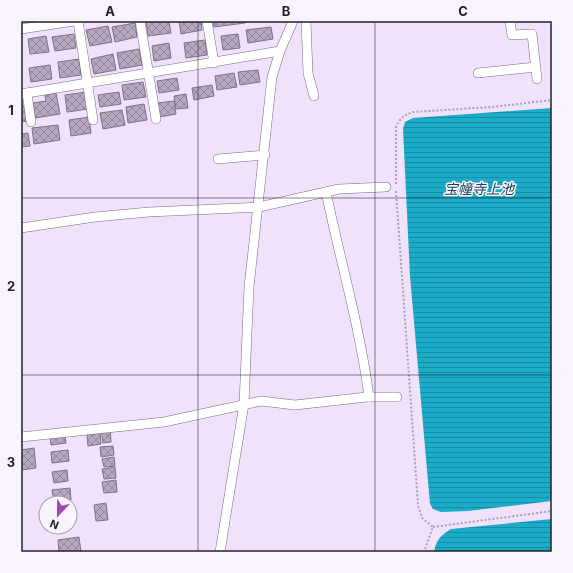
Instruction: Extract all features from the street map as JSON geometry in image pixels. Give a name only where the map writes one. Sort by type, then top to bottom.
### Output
[{"type":"street","points":[[21,29],[74,21]]},
{"type":"street","points":[[78,21],[93,120]]},
{"type":"street","points":[[140,21],[156,119]]},
{"type":"street","points":[[207,21],[214,63]]},
{"type":"street","points":[[220,552],[244,404],[249,287],[265,155],[272,77],[280,51],[292,21]]},
{"type":"street","points":[[306,21],[308,73],[314,96]]},
{"type":"street","points":[[510,21],[512,35],[532,34],[537,79]]},
{"type":"street","points":[[31,122],[24,93],[280,51]]},
{"type":"street","points":[[478,73],[536,67]]},
{"type":"street","points":[[218,159],[265,155]]},
{"type":"street","points":[[21,228],[95,217],[149,212],[259,207],[340,189],[386,187]]},
{"type":"street","points":[[326,192],[339,254],[358,326],[369,397]]},
{"type":"street","points":[[21,437],[164,422],[261,401],[295,405],[369,397],[397,397]]},
{"type":"path","points":[[433,528],[422,518],[418,505],[397,212],[396,127],[405,115],[413,112],[492,107],[552,100]]},
{"type":"path","points":[[433,528],[552,511]]},
{"type":"path","points":[[424,552],[433,528]]},
{"type":"water","name":"宝幢寺上池","points":[[552,108],[552,501],[468,511],[441,512],[433,509],[430,504],[410,276],[403,129],[405,122],[413,118]]},
{"type":"water","points":[[552,519],[552,552],[434,552],[436,544],[440,538],[444,533],[451,529]]},
{"type":"building","points":[[146,21],[169,21],[171,33],[148,36]]},
{"type":"building","points":[[179,21],[201,21],[202,30],[181,34]]},
{"type":"building","points":[[213,21],[245,21],[245,23],[214,27]]},
{"type":"building","points":[[135,23],[137,37],[115,42],[112,27]]},
{"type":"building","points":[[108,26],[112,42],[90,46],[86,30]]},
{"type":"building","points":[[271,27],[273,39],[248,43],[246,30]]},
{"type":"building","points":[[74,34],[76,48],[55,51],[52,37]]},
{"type":"building","points":[[238,34],[240,48],[223,50],[221,36]]},
{"type":"building","points":[[46,36],[49,52],[30,54],[28,39]]},
{"type":"building","points":[[205,40],[207,55],[186,58],[184,43]]},
{"type":"building","points":[[169,43],[171,58],[154,61],[152,46]]},
{"type":"building","points":[[139,49],[142,65],[120,69],[117,53]]},
{"type":"building","points":[[113,54],[116,70],[94,74],[91,59]]},
{"type":"building","points":[[79,59],[81,75],[60,78],[58,62]]},
{"type":"building","points":[[50,65],[52,79],[31,82],[29,68]]},
{"type":"building","points":[[258,70],[260,82],[240,85],[238,72]]},
{"type":"building","points":[[234,73],[237,87],[217,90],[215,76]]},
{"type":"building","points":[[177,78],[179,90],[159,93],[157,81]]},
{"type":"building","points":[[143,82],[146,97],[124,100],[122,85]]},
{"type":"building","points":[[212,85],[214,96],[194,100],[192,88]]},
{"type":"building","points":[[86,92],[88,109],[67,112],[65,95]]},
{"type":"building","points":[[119,92],[121,104],[100,107],[98,95]]},
{"type":"building","points":[[56,93],[60,114],[35,118],[33,103],[46,101],[45,95]]},
{"type":"building","points":[[186,94],[188,108],[176,109],[174,96]]},
{"type":"building","points":[[174,101],[176,114],[159,117],[157,103]]},
{"type":"building","points":[[144,104],[147,120],[128,123],[126,107]]},
{"type":"building","points":[[21,106],[24,106],[27,121],[21,122]]},
{"type":"building","points":[[122,110],[125,125],[103,129],[100,113]]},
{"type":"building","points":[[89,117],[91,133],[71,136],[69,120]]},
{"type":"building","points":[[58,125],[60,140],[34,144],[32,128]]},
{"type":"building","points":[[28,133],[30,146],[21,147],[21,134]]},
{"type":"building","points":[[110,428],[111,442],[103,443],[101,429]]},
{"type":"building","points":[[100,433],[101,444],[88,446],[87,435]]},
{"type":"building","points":[[65,436],[66,443],[51,445],[50,437]]},
{"type":"building","points":[[113,446],[114,455],[101,457],[100,447]]},
{"type":"building","points":[[34,448],[36,468],[21,470],[21,450]]},
{"type":"building","points":[[68,450],[69,461],[52,463],[51,452]]},
{"type":"building","points":[[114,457],[115,466],[104,467],[102,459]]},
{"type":"building","points":[[115,467],[116,478],[104,479],[102,469]]},
{"type":"building","points":[[67,470],[68,481],[54,483],[52,472]]},
{"type":"building","points":[[116,480],[117,492],[104,493],[102,482]]},
{"type":"building","points":[[70,488],[71,495],[53,495],[52,490]]},
{"type":"building","points":[[106,503],[108,520],[96,521],[94,505]]},
{"type":"building","points":[[79,537],[81,552],[59,552],[58,540]]}]
